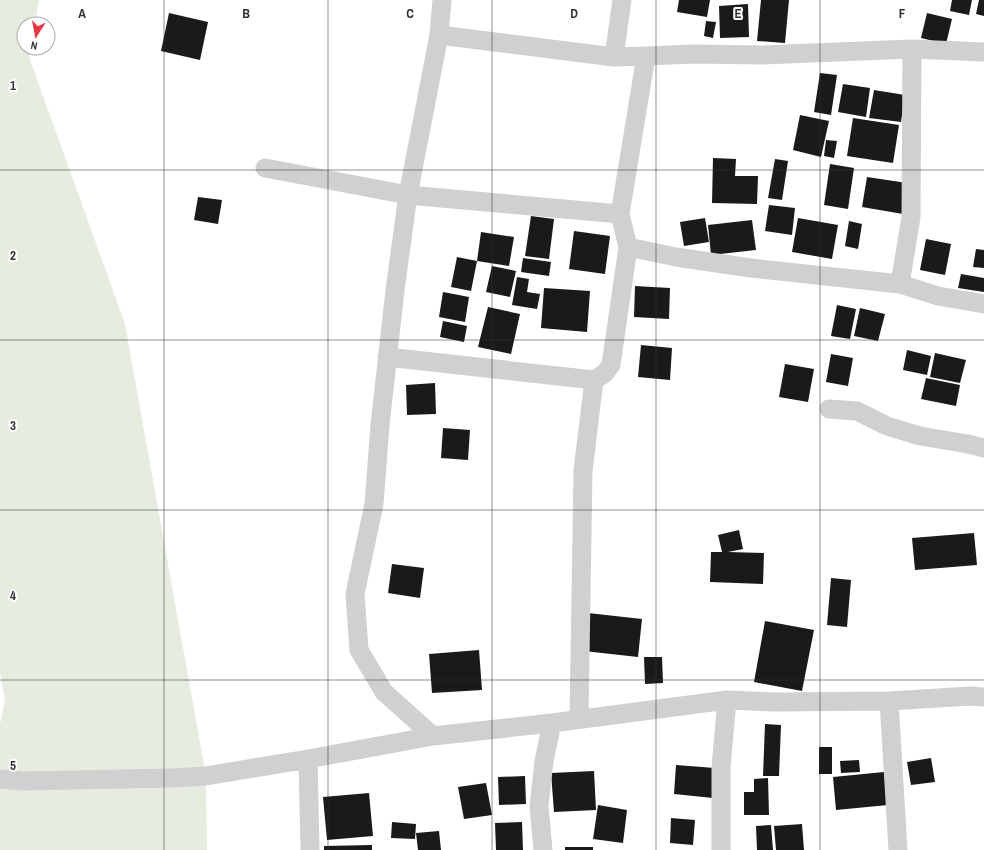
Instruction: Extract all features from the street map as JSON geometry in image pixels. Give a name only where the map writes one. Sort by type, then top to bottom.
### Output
[{"type":"street","points":[[433,736],[384,692],[359,650],[355,594],[374,504],[387,357],[408,195],[439,35],[442,0]]},
{"type":"street","points":[[614,57],[622,0]]},
{"type":"street","points":[[439,35],[614,57],[694,54],[762,55],[912,49],[984,52]]},
{"type":"street","points":[[900,284],[911,217],[912,49]]},
{"type":"street","points":[[387,357],[594,380],[604,374],[611,365],[628,247],[620,214],[646,56]]},
{"type":"street","points":[[265,168],[408,195],[620,214]]},
{"type":"street","points":[[628,247],[676,257],[751,268],[900,284],[938,296],[984,304]]},
{"type":"street","points":[[579,719],[583,471],[594,380]]},
{"type":"street","points":[[829,409],[857,412],[887,426],[920,436],[984,448]]},
{"type":"street","points":[[0,779],[172,778],[206,776],[433,736],[552,723],[727,700],[776,702],[889,701],[971,696],[984,697]]},
{"type":"street","points":[[721,850],[720,767],[727,700]]},
{"type":"street","points":[[889,701],[898,850]]},
{"type":"street","points":[[543,850],[538,806],[544,760],[552,723]]},
{"type":"street","points":[[308,759],[310,850]]},
{"type":"shaded area","points":[[0,0],[39,0],[36,16],[16,16],[16,56],[29,56],[125,324],[206,776],[207,850],[0,850],[0,724],[5,700],[0,672]]},
{"type":"building","points":[[679,0],[710,0],[707,17],[677,12]]},
{"type":"building","points":[[761,0],[789,0],[785,43],[757,41]]},
{"type":"building","points":[[952,0],[972,0],[969,15],[950,11]]},
{"type":"building","points":[[979,0],[984,0],[984,16],[976,14]]},
{"type":"building","points":[[748,4],[749,37],[720,38],[719,6]]},
{"type":"building","points":[[169,13],[208,22],[200,60],[161,51]]},
{"type":"building","points":[[927,13],[952,19],[946,44],[921,38]]},
{"type":"building","points":[[706,21],[716,22],[713,38],[704,36]]},
{"type":"building","points":[[820,73],[837,75],[831,115],[814,112]]},
{"type":"building","points":[[843,84],[870,88],[866,117],[838,112]]},
{"type":"building","points":[[874,90],[905,95],[901,122],[869,118]]},
{"type":"building","points":[[800,115],[829,121],[821,157],[793,150]]},
{"type":"building","points":[[853,118],[899,125],[893,163],[847,156]]},
{"type":"building","points":[[826,140],[837,141],[834,158],[824,156]]},
{"type":"building","points":[[713,158],[736,159],[735,176],[758,176],[757,204],[712,203]]},
{"type":"building","points":[[775,159],[788,161],[782,200],[768,198]]},
{"type":"building","points":[[830,164],[854,168],[848,209],[824,205]]},
{"type":"building","points":[[867,177],[907,183],[903,214],[862,207]]},
{"type":"building","points":[[198,197],[222,200],[218,224],[194,220]]},
{"type":"building","points":[[769,205],[795,208],[792,235],[765,231]]},
{"type":"building","points":[[531,216],[554,219],[549,259],[525,256]]},
{"type":"building","points":[[705,218],[709,242],[684,246],[680,222]]},
{"type":"building","points":[[798,218],[838,225],[832,259],[792,252]]},
{"type":"building","points":[[752,220],[756,250],[711,255],[708,225]]},
{"type":"building","points":[[849,221],[862,224],[858,249],[845,246]]},
{"type":"building","points":[[574,231],[610,236],[605,274],[569,269]]},
{"type":"building","points":[[481,232],[514,237],[509,266],[477,261]]},
{"type":"building","points":[[926,239],[951,244],[945,275],[920,270]]},
{"type":"building","points":[[976,249],[984,250],[984,268],[973,267]]},
{"type":"building","points":[[457,257],[477,261],[471,291],[451,287]]},
{"type":"building","points":[[523,258],[551,262],[549,276],[521,272]]},
{"type":"building","points":[[492,266],[516,271],[510,297],[486,292]]},
{"type":"building","points":[[961,274],[984,278],[984,292],[958,288]]},
{"type":"building","points":[[517,277],[529,279],[527,292],[540,294],[537,309],[512,305]]},
{"type":"building","points":[[635,286],[670,288],[669,319],[634,317]]},
{"type":"building","points":[[544,288],[590,291],[587,332],[541,328]]},
{"type":"building","points":[[443,292],[469,297],[465,322],[439,317]]},
{"type":"building","points":[[837,305],[856,309],[850,339],[831,336]]},
{"type":"building","points":[[488,307],[520,314],[511,354],[478,347]]},
{"type":"building","points":[[860,308],[885,314],[878,341],[854,336]]},
{"type":"building","points":[[443,321],[467,326],[464,342],[440,337]]},
{"type":"building","points":[[641,345],[672,348],[670,380],[638,377]]},
{"type":"building","points":[[907,350],[931,356],[927,375],[903,370]]},
{"type":"building","points":[[935,353],[966,360],[960,383],[930,377]]},
{"type":"building","points":[[831,354],[853,358],[848,386],[826,382]]},
{"type":"building","points":[[785,364],[814,369],[808,402],[779,397]]},
{"type":"building","points":[[926,378],[960,385],[956,406],[921,399]]},
{"type":"building","points":[[435,383],[436,414],[407,415],[406,385]]},
{"type":"building","points":[[443,428],[470,430],[468,460],[441,458]]},
{"type":"building","points":[[739,530],[743,549],[728,552],[764,553],[763,584],[710,582],[711,552],[722,552],[718,535]]},
{"type":"building","points":[[974,533],[977,565],[915,570],[912,538]]},
{"type":"building","points":[[392,564],[424,568],[420,598],[388,593]]},
{"type":"building","points":[[831,578],[851,580],[847,627],[827,625]]},
{"type":"building","points":[[588,613],[642,619],[638,657],[584,651]]},
{"type":"building","points":[[765,621],[814,630],[802,691],[754,682]]},
{"type":"building","points":[[479,650],[482,690],[432,693],[429,654]]},
{"type":"building","points":[[644,657],[662,657],[663,683],[645,684]]},
{"type":"building","points":[[765,724],[781,725],[779,776],[763,776]]},
{"type":"building","points":[[819,747],[832,747],[832,774],[819,774]]},
{"type":"building","points":[[931,758],[935,782],[911,785],[907,762]]},
{"type":"building","points":[[859,760],[860,772],[841,773],[840,761]]},
{"type":"building","points":[[676,765],[715,768],[713,798],[674,794]]},
{"type":"building","points":[[594,771],[596,810],[554,812],[551,773]]},
{"type":"building","points":[[884,772],[888,805],[836,810],[833,777]]},
{"type":"building","points":[[525,776],[526,804],[499,805],[498,777]]},
{"type":"building","points":[[768,778],[769,815],[744,815],[744,792],[754,792],[754,779]]},
{"type":"building","points":[[486,783],[492,815],[464,819],[458,787]]},
{"type":"building","points":[[369,793],[373,836],[327,840],[323,797]]},
{"type":"building","points":[[598,805],[627,810],[623,843],[593,839]]},
{"type":"building","points":[[671,818],[695,820],[693,845],[670,843]]},
{"type":"building","points":[[392,822],[416,824],[415,839],[391,838]]},
{"type":"building","points":[[522,822],[523,850],[496,850],[495,823]]},
{"type":"building","points":[[802,824],[804,850],[776,850],[774,826]]},
{"type":"building","points":[[771,825],[773,850],[757,850],[756,826]]},
{"type":"building","points":[[439,831],[441,850],[418,850],[416,833]]},
{"type":"building","points":[[372,845],[372,850],[324,850],[324,846]]},
{"type":"building","points":[[565,847],[593,847],[593,850],[565,850]]}]
